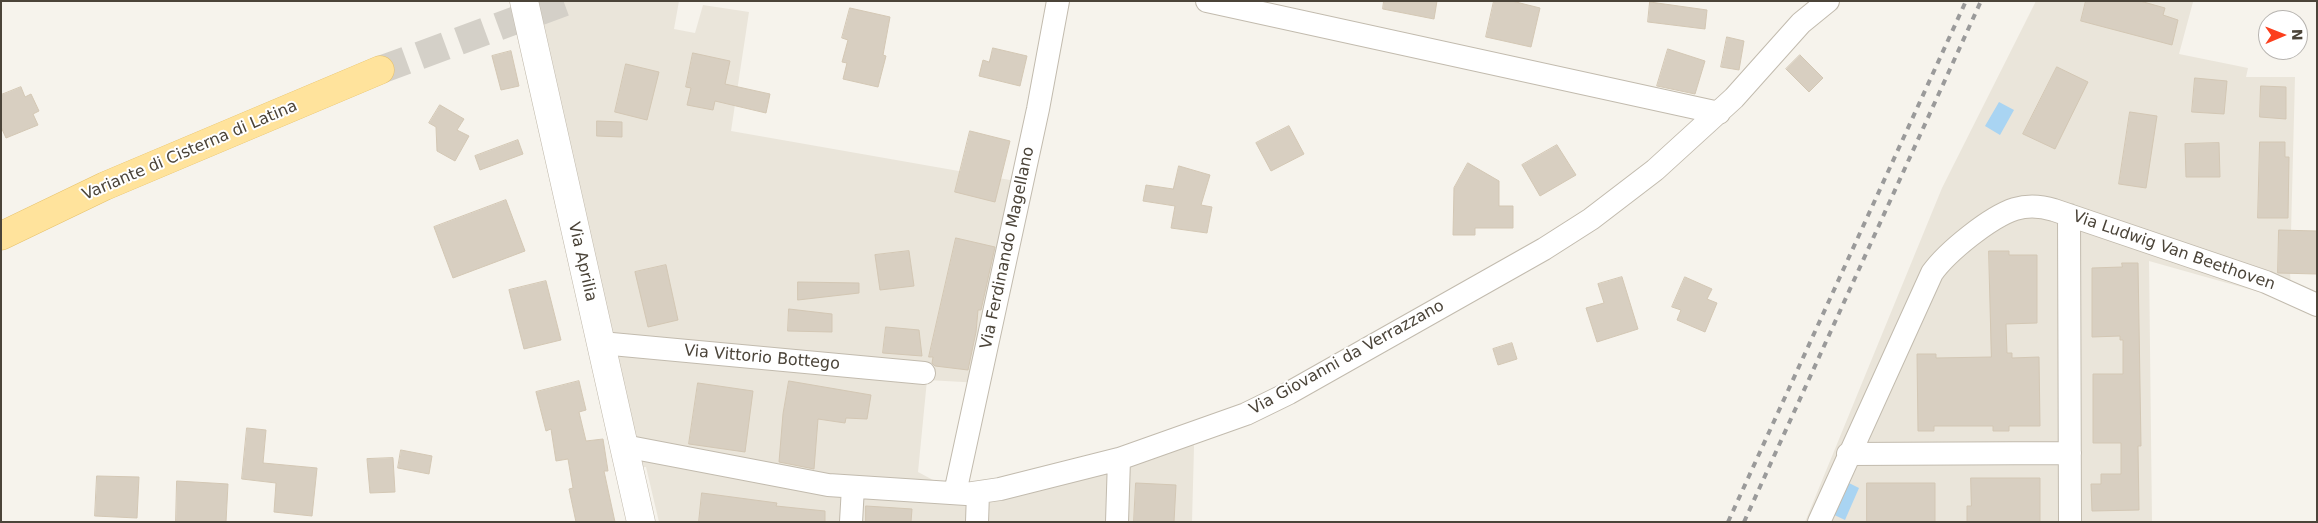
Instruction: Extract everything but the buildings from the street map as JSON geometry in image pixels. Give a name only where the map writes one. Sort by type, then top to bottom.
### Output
[{"type":"main road","name":"Variante di Cisterna di Latina","points":[[1,236],[105,186],[380,70]]},
{"type":"street","name":"Via Aprilia","points":[[524,1],[641,522]]},
{"type":"street","name":"Via Ferdinando Magellano","points":[[955,493],[1038,109],[1058,1]]},
{"type":"street","points":[[1206,1],[1719,113]]},
{"type":"street","name":"Via Giovanni da Verrazzano","points":[[624,446],[806,482],[853,488],[978,493],[1119,459],[1221,424],[1266,405],[1579,228],[1629,190],[1719,113],[1742,90],[1801,23],[1828,1]]},
{"type":"street","name":"Via Ludwig Van Beethoven","points":[[1848,454],[1924,287],[1937,265],[1957,245],[2014,209],[2028,206],[2043,207],[2069,215],[2266,282],[2317,305]]},
{"type":"street","points":[[2069,215],[2070,522]]},
{"type":"street","name":"Via Vittorio Bottego","points":[[601,343],[924,373]]},
{"type":"street","points":[[1818,522],[1848,454],[2070,453]]},
{"type":"street","points":[[1117,522],[1119,459]]},
{"type":"street","points":[[851,522],[853,488]]},
{"type":"street","points":[[977,522],[978,493]]},
{"type":"shaded area","points":[[509,1],[679,1],[674,29],[695,33],[703,5],[749,12],[731,131],[1027,183],[981,383],[927,380],[918,472],[933,480],[969,484],[983,482],[1093,456],[1190,428],[1194,447],[1192,522],[659,522],[646,467],[614,467]]},
{"type":"shaded area","points":[[2036,1],[2193,2],[2179,54],[2248,68],[2246,77],[2295,77],[2290,272],[2292,305],[2259,292],[2149,261],[2152,522],[1805,522],[1942,188]]},
{"type":"water","points":[[1999,102],[2014,110],[2000,135],[1985,126]]},
{"type":"water","points":[[1845,481],[1859,488],[1845,520],[1830,513]]},
{"type":"tunnel","points":[[380,70],[568,1]]},
{"type":"railway","points":[[1728,522],[1966,1]]},
{"type":"railway","points":[[1744,522],[1981,1]]}]
